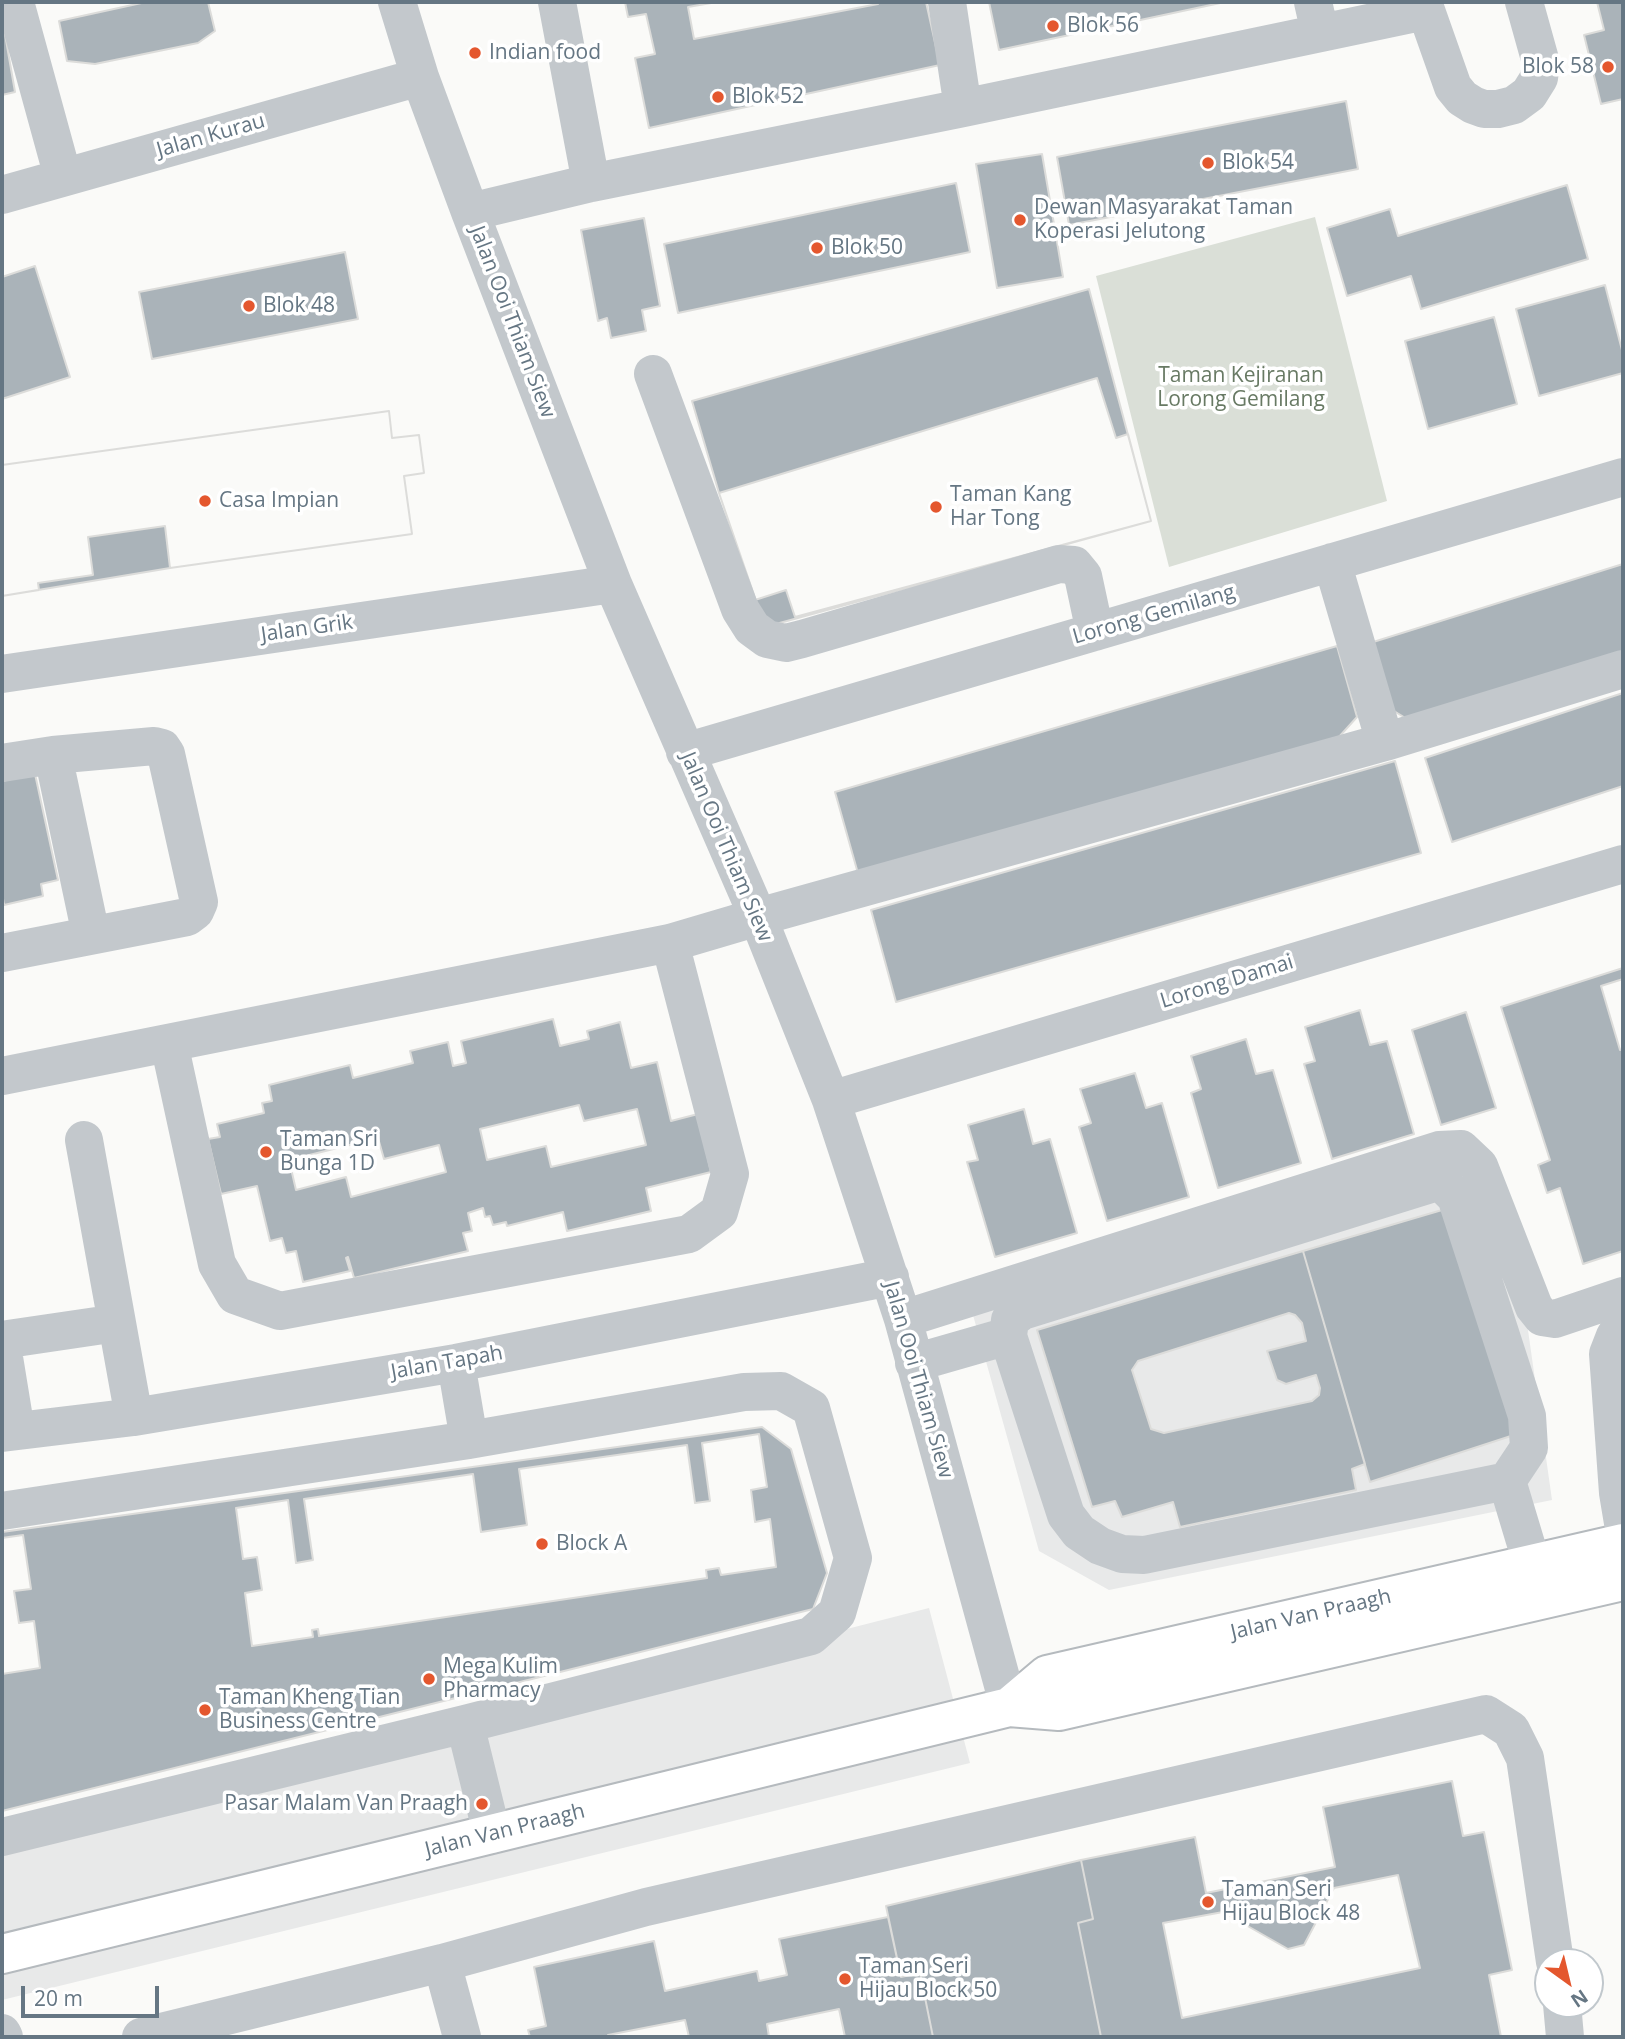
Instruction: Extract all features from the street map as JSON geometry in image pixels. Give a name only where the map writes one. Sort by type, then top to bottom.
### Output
[{"type":"main road","name":"Jalan Van Praagh","points":[[1009,1707],[1047,1675],[1623,1543]]},
{"type":"main road","name":"Jalan Van Praagh","points":[[2,1954],[1009,1707],[1059,1712],[1623,1581]]},
{"type":"street","points":[[15,2],[64,177]]},
{"type":"street","name":"Jalan Ooi Thiam Siew","points":[[397,2],[420,76],[470,212],[613,584],[758,917],[831,1100],[903,1319],[1009,1707]]},
{"type":"street","points":[[557,2],[591,183]]},
{"type":"street","points":[[947,2],[963,108]]},
{"type":"street","points":[[470,212],[591,183],[963,108],[1317,18],[1424,6],[1452,88],[1461,98],[1473,105],[1484,109],[1498,109],[1514,105],[1529,94],[1538,78],[1541,63],[1524,2]]},
{"type":"street","name":"Jalan Kurau","points":[[2,195],[420,76]]},
{"type":"street","points":[[653,374],[740,609],[752,628],[767,639],[786,643],[802,639],[1059,564],[1074,565],[1083,576],[1095,632]]},
{"type":"street","name":"Lorong Gemilang","points":[[685,752],[1623,478]]},
{"type":"street","points":[[1332,562],[1385,742]]},
{"type":"street","name":"Jalan Grik","points":[[2,674],[613,584]]},
{"type":"street","points":[[2,1076],[670,943],[1385,742],[1623,668]]},
{"type":"street","points":[[2,763],[53,755],[154,746],[162,748],[166,754],[199,902],[195,911],[187,918],[2,953]]},
{"type":"street","points":[[53,755],[91,935]]},
{"type":"street","name":"Lorong Damai","points":[[831,1100],[1623,864]]},
{"type":"street","points":[[169,1043],[217,1264],[235,1295],[280,1311],[690,1234],[719,1212],[730,1174],[670,943]]},
{"type":"street","points":[[84,1140],[134,1417]]},
{"type":"street","points":[[903,1319],[1439,1150],[1461,1149],[1479,1166],[1534,1307],[1542,1317],[1555,1319],[1623,1296]]},
{"type":"street","points":[[1440,1181],[1456,1197],[1527,1416],[1529,1448],[1507,1481],[1144,1555],[1122,1554],[1100,1546],[1079,1532],[1066,1515],[1008,1336],[1010,1320],[1022,1311],[1440,1181]]},
{"type":"street","name":"Jalan Tapah","points":[[9,1432],[134,1417],[456,1363],[890,1277]]},
{"type":"street","points":[[9,1432],[2,1343],[117,1323]]},
{"type":"street","points":[[1623,1331],[1615,1336],[1608,1354],[1620,1450],[1619,1503],[1623,1523]]},
{"type":"street","points":[[914,1363],[1008,1336]]},
{"type":"street","points":[[456,1363],[469,1440]]},
{"type":"street","points":[[2,1511],[469,1440],[744,1392],[781,1391],[811,1408],[853,1558],[838,1613],[811,1636],[466,1724],[2,1837]]},
{"type":"street","points":[[1507,1481],[1532,1564]]},
{"type":"street","points":[[141,2037],[442,1963],[646,1907],[1486,1714],[1511,1730],[1525,1758],[1553,1948]]},
{"type":"street","points":[[466,1724],[492,1835]]},
{"type":"street","points":[[442,1963],[462,2037]]},
{"type":"street","points":[[1563,2018],[1565,2037]]},
{"type":"shaded area","points":[[1461,1159],[1527,1323],[1552,1500],[1109,1590],[1039,1551],[973,1315]]},
{"type":"shaded area","name":"Pasar Malam Van Praagh","points":[[929,1608],[970,1763],[2,2000],[2,1845]]},
{"type":"green space","name":"Taman Kejiranan Lorong Gemilang","points":[[1315,217],[1387,501],[1169,567],[1096,276]]},
{"type":"building","points":[[146,2],[208,2],[215,31],[198,43],[95,64],[67,61],[59,21]]},
{"type":"building","name":"Blok 52","points":[[625,2],[717,2],[688,7],[694,39],[878,2],[926,2],[940,65],[649,128],[635,58],[655,54],[646,14],[628,17]]},
{"type":"building","name":"Blok 56","points":[[989,2],[1225,2],[999,50]]},
{"type":"building","name":"Blok 58","points":[[1597,2],[1623,2],[1623,99],[1601,104],[1584,35],[1604,30]]},
{"type":"building","points":[[2,17],[15,92],[2,95]]},
{"type":"building","name":"Blok 54","points":[[1346,101],[1358,169],[1069,225],[1057,157]]},
{"type":"building","name":"Dewan Masyarakat Taman Koperasi Jelutong","points":[[1042,154],[1063,277],[997,288],[976,164]]},
{"type":"building","name":"Blok 50","points":[[956,183],[970,252],[678,313],[664,244]]},
{"type":"building","points":[[1567,185],[1588,259],[1421,309],[1411,276],[1347,296],[1327,228],[1390,209],[1398,236]]},
{"type":"building","points":[[644,218],[660,306],[642,310],[646,331],[611,338],[607,318],[598,321],[581,230]]},
{"type":"building","name":"Blok 48","points":[[345,252],[358,319],[152,359],[139,292]]},
{"type":"building","points":[[35,266],[70,377],[2,399],[2,277]]},
{"type":"building","points":[[1605,285],[1623,354],[1623,373],[1539,396],[1516,309]]},
{"type":"building","points":[[1089,289],[1151,521],[765,627],[719,493],[692,401]]},
{"type":"building","points":[[1494,317],[1517,404],[1428,429],[1405,341]]},
{"type":"building","name":"Taman Kang Har Tong","points":[[1097,378],[1116,438],[1128,434],[1151,521],[795,617],[786,590],[755,600],[719,493]]},
{"type":"building","name":"Casa Impian","points":[[389,411],[392,438],[419,435],[424,473],[404,476],[412,534],[170,568],[2,596],[2,465]]},
{"type":"building","name":"Casa Impian","points":[[389,411],[392,438],[419,435],[424,473],[404,476],[412,534],[170,568],[165,526],[88,537],[93,575],[38,583],[39,590],[2,596],[2,465]]},
{"type":"building","points":[[1623,564],[1623,657],[1412,722],[1389,708],[1370,643]]},
{"type":"building","points":[[1337,646],[1357,717],[1338,738],[859,877],[835,792]]},
{"type":"building","points":[[1623,693],[1623,786],[1452,842],[1425,758]]},
{"type":"building","points":[[1395,761],[1421,853],[896,1002],[871,910]]},
{"type":"building","points":[[35,774],[58,880],[41,884],[43,896],[4,905],[2,781]]},
{"type":"building","points":[[1623,968],[1623,1251],[1583,1264],[1560,1188],[1547,1193],[1538,1165],[1550,1160],[1501,1007]]},
{"type":"building","points":[[1623,979],[1623,1049],[1620,1050],[1601,986]]},
{"type":"building","points":[[1360,1010],[1370,1045],[1387,1041],[1414,1134],[1332,1159],[1304,1064],[1315,1061],[1305,1027]]},
{"type":"building","points":[[1466,1012],[1496,1108],[1441,1125],[1412,1030]]},
{"type":"building","name":"Taman Sri Bunga 1D","points":[[553,1019],[560,1046],[589,1039],[587,1031],[620,1022],[631,1068],[657,1062],[671,1121],[698,1114],[711,1172],[646,1188],[651,1211],[567,1231],[563,1212],[507,1226],[506,1222],[493,1225],[490,1216],[485,1217],[483,1208],[468,1213],[472,1231],[463,1233],[468,1251],[354,1278],[348,1257],[346,1258],[350,1271],[303,1282],[296,1251],[286,1253],[282,1238],[270,1241],[257,1186],[221,1194],[208,1139],[220,1137],[217,1124],[264,1113],[262,1103],[272,1101],[269,1085],[350,1065],[353,1078],[413,1063],[410,1051],[448,1042],[453,1066],[466,1063],[461,1041]],"holes":[[[579,1105],[584,1121],[637,1109],[646,1145],[551,1167],[546,1146],[487,1160],[480,1129]],[[378,1138],[384,1159],[439,1145],[446,1172],[351,1197],[346,1177],[296,1190],[289,1160]]]},
{"type":"building","points":[[1246,1039],[1256,1074],[1273,1070],[1301,1163],[1218,1188],[1191,1093],[1201,1089],[1191,1056]]},
{"type":"building","points":[[1135,1073],[1146,1108],[1162,1103],[1189,1197],[1107,1221],[1079,1127],[1091,1123],[1080,1089]]},
{"type":"building","points":[[1024,1109],[1033,1144],[1050,1139],[1077,1233],[995,1257],[967,1162],[978,1160],[968,1125]]},
{"type":"building","points":[[1442,1210],[1517,1434],[1370,1482],[1303,1251]]},
{"type":"building","points":[[1303,1251],[1365,1464],[1352,1469],[1356,1490],[1180,1527],[1173,1502],[1122,1517],[1115,1501],[1092,1507],[1037,1330]],"holes":[[[1289,1313],[1302,1323],[1306,1341],[1267,1351],[1277,1380],[1286,1384],[1316,1375],[1319,1395],[1312,1401],[1164,1433],[1151,1429],[1132,1370],[1138,1361]]]},
{"type":"building","name":"Taman Kheng Tian Business Centre","points":[[762,1427],[791,1449],[827,1573],[813,1609],[2,1811],[2,1532]]},
{"type":"building","name":"Block A","points":[[759,1434],[767,1487],[751,1490],[755,1522],[770,1519],[776,1567],[721,1575],[719,1568],[706,1570],[707,1578],[319,1636],[318,1629],[312,1630],[313,1637],[252,1646],[245,1593],[262,1590],[257,1557],[243,1559],[236,1508],[288,1500],[296,1563],[313,1560],[304,1499],[473,1474],[481,1532],[527,1525],[519,1469],[687,1445],[695,1503],[710,1501],[702,1443]]},
{"type":"building","points":[[23,1535],[31,1589],[14,1591],[19,1623],[34,1621],[40,1668],[2,1674],[2,1538]]},
{"type":"building","name":"Taman Seri Hijau Block 48","points":[[1452,1781],[1463,1836],[1484,1832],[1512,1970],[1489,1975],[1501,2037],[1101,2037],[1078,1923],[1093,1919],[1081,1860],[1195,1837],[1206,1893],[1335,1867],[1323,1807]],"holes":[[[1398,1875],[1420,1968],[1182,2018],[1163,1923],[1223,1912],[1288,1949],[1304,1945],[1334,1888]]]},
{"type":"building","points":[[1081,1860],[1093,1919],[1078,1923],[1101,2037],[933,2037],[920,1973],[901,1977],[886,1906]]},
{"type":"building","name":"Taman Seri Hijau Block 50","points":[[888,1917],[901,1977],[920,1973],[933,2037],[845,2037],[839,2009],[767,2024],[769,2037],[689,2037],[685,2020],[608,2037],[530,2037],[528,2030],[546,2026],[534,1967],[654,1941],[665,1991],[757,1971],[759,1981],[787,1975],[779,1939]]},
{"type":"place","name":"Blok 56","points":[[1053,26]]},
{"type":"place","name":"Indian food","points":[[475,53]]},
{"type":"place","name":"Blok 58","points":[[1608,67]]},
{"type":"place","name":"Blok 52","points":[[718,97]]},
{"type":"place","name":"Blok 54","points":[[1208,163]]},
{"type":"place","name":"Dewan Masyarakat Taman Koperasi Jelutong","points":[[1020,220]]},
{"type":"place","name":"Blok 50","points":[[817,248]]},
{"type":"place","name":"Blok 48","points":[[249,306]]},
{"type":"place","name":"Casa Impian","points":[[205,501]]},
{"type":"place","name":"Taman Kang Har Tong","points":[[936,507]]},
{"type":"place","name":"Taman Sri Bunga 1D","points":[[266,1152]]},
{"type":"place","name":"Block A","points":[[542,1544]]},
{"type":"place","name":"Mega Kulim Pharmacy","points":[[429,1679]]},
{"type":"place","name":"Taman Kheng Tian Business Centre","points":[[205,1710]]},
{"type":"place","name":"Pasar Malam Van Praagh","points":[[482,1804]]},
{"type":"place","name":"Taman Seri Hijau Block 48","points":[[1208,1902]]},
{"type":"place","name":"Taman Seri Hijau Block 50","points":[[845,1979]]}]
